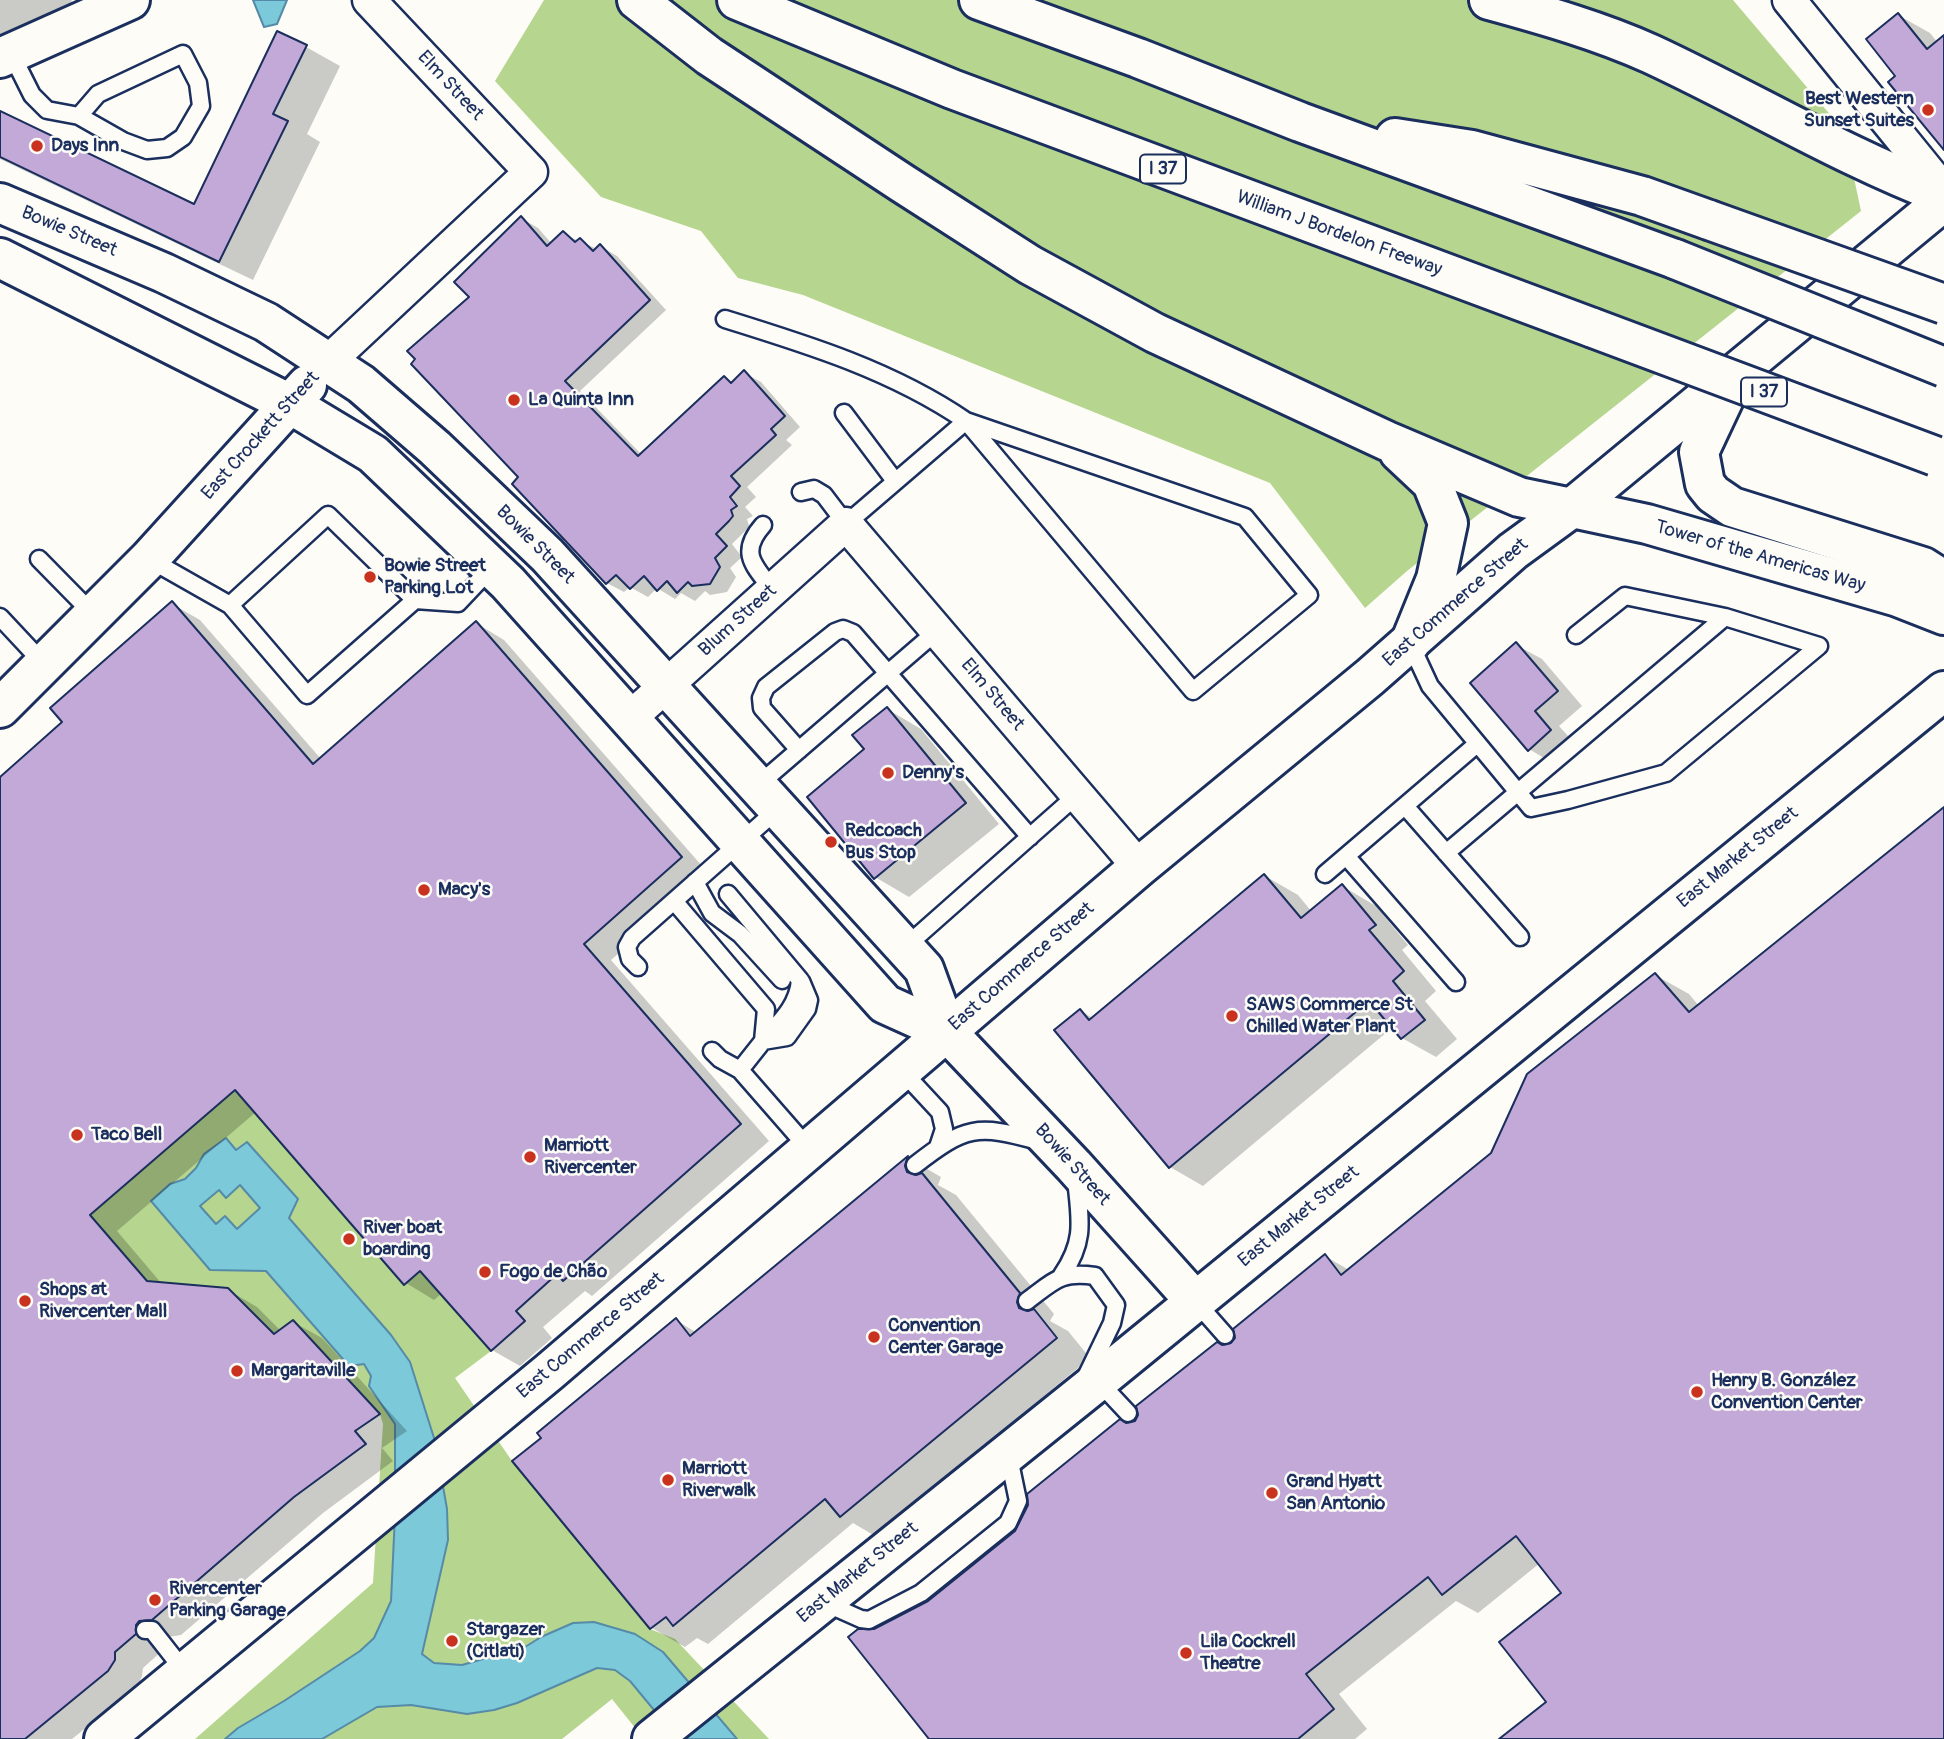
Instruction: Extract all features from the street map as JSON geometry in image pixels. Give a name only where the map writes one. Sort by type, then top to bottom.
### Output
[{"type":"main road","points":[[5,56],[130,0]]},
{"type":"main road","name":"Tower of the Americas Way","points":[[637,0],[709,56],[1030,265],[1155,333],[1387,441],[1519,497],[1673,532],[1898,597],[1944,615]]},
{"type":"main road","name":"William J Bordelon Freeway","points":[[737,0],[951,89],[1940,458]]},
{"type":"main road","points":[[979,0],[1139,58],[1300,122],[1675,259],[1944,367]]},
{"type":"main road","points":[[1489,0],[1546,15],[1647,53],[1730,92],[1859,161],[1944,193]]},
{"type":"main road","points":[[1300,122],[1472,150],[1642,196],[1944,304]]},
{"type":"main road","name":"East Commerce Street","points":[[104,1739],[550,1372],[1139,867],[1410,643],[1513,551],[1572,508],[1736,375],[1944,201]]},
{"type":"main road","name":"Bowie Street","points":[[0,203],[164,273],[266,322],[361,384],[435,448],[539,548],[924,970],[947,1032]]},
{"type":"main road","name":"Bowie Street","points":[[0,258],[290,404],[373,454],[492,567],[885,1003],[947,1032],[1065,1156],[1195,1301]]},
{"type":"main road","name":"East Crockett Street","points":[[0,708],[149,558],[329,361]]},
{"type":"main road","points":[[1736,375],[1699,452],[1704,484],[1713,494],[1732,507],[1923,567],[1944,580]]},
{"type":"main road","points":[[1387,441],[1432,483],[1448,523],[1436,579],[1410,643]]},
{"type":"main road","name":"East Market Street","points":[[652,1739],[1086,1390],[1944,691]]},
{"type":"street","name":"Elm Street","points":[[369,0],[531,172]]},
{"type":"street","points":[[1788,0],[1944,193]]},
{"type":"street","name":"East Crockett Street","points":[[329,361],[531,172]]},
{"type":"street","name":"Elm Street","points":[[846,523],[1139,867]]},
{"type":"street","name":"Blum Street","points":[[630,718],[846,523]]},
{"type":"lane","points":[[5,56],[32,95],[47,110],[79,116],[123,141],[147,150],[167,148],[183,137],[201,106],[198,83],[183,54],[98,94],[79,116]]},
{"type":"lane","points":[[726,318],[832,352],[935,399],[966,421],[1193,691],[1309,595],[1245,517],[966,421]]},
{"type":"lane","points":[[844,413],[895,481]]},
{"type":"lane","points":[[801,492],[814,489],[824,495],[846,523],[966,421]]},
{"type":"lane","points":[[230,606],[328,515],[415,600],[458,603],[492,567]]},
{"type":"lane","points":[[763,525],[753,537],[749,551],[753,565],[772,589]]},
{"type":"lane","points":[[149,558],[230,606],[307,695],[415,600]]},
{"type":"lane","points":[[39,559],[93,614]]},
{"type":"lane","points":[[1410,643],[1430,686],[1531,808],[1666,773],[1819,646],[1725,617],[1625,596],[1576,635]]},
{"type":"lane","points":[[0,617],[44,664]]},
{"type":"lane","points":[[1446,853],[1725,617]]},
{"type":"lane","points":[[799,750],[762,708],[761,698],[766,687],[835,632],[843,629],[853,633],[1030,837]]},
{"type":"lane","points":[[638,967],[630,959],[627,947],[632,938],[741,841],[799,750],[937,631]]},
{"type":"lane","points":[[1325,874],[1477,744]]},
{"type":"lane","points":[[904,948],[1077,795]]},
{"type":"lane","points":[[1405,806],[1520,937]]},
{"type":"lane","points":[[1346,856],[1456,982]]},
{"type":"lane","points":[[695,882],[712,913],[740,934],[782,980]]},
{"type":"lane","points":[[728,894],[800,980],[797,999],[740,1070]]},
{"type":"lane","points":[[674,901],[765,1009],[762,1041]]},
{"type":"lane","points":[[712,1051],[720,1059],[740,1070],[809,1149]]},
{"type":"lane","points":[[902,1071],[940,1112],[944,1129],[938,1147]]},
{"type":"lane","points":[[915,1165],[950,1140],[983,1130],[1005,1132],[1065,1156],[1081,1230],[1072,1260],[1062,1275],[1027,1301]]},
{"type":"lane","points":[[1062,1275],[1095,1276],[1116,1305],[1112,1323],[1086,1390],[1128,1412]]},
{"type":"lane","points":[[1195,1301],[1225,1335]]},
{"type":"lane","points":[[822,1602],[869,1620],[921,1593],[1008,1524],[1018,1501],[1008,1453]]},
{"type":"lane","points":[[145,1630],[152,1630],[186,1672]]},
{"type":"green space","points":[[544,0],[1733,0],[1844,131],[1861,211],[1407,571],[1365,608],[1270,483],[803,295],[738,278],[701,231],[601,197],[495,81]]},
{"type":"green space","points":[[235,1090],[404,1284],[420,1271],[491,1351],[455,1378],[512,1461],[650,1629],[675,1639],[769,1739],[644,1739],[612,1699],[562,1739],[195,1739],[373,1583],[383,1424],[380,1414],[293,1320],[274,1334],[228,1288],[147,1281],[90,1215]]},
{"type":"water","points":[[253,0],[287,0],[277,24],[264,27]]},
{"type":"water","points":[[226,1138],[236,1150],[247,1142],[298,1199],[289,1218],[391,1335],[410,1362],[435,1441],[447,1509],[448,1540],[422,1654],[434,1663],[462,1665],[525,1647],[573,1623],[594,1622],[635,1634],[663,1652],[737,1739],[678,1739],[630,1681],[615,1670],[597,1668],[517,1703],[494,1710],[467,1714],[411,1705],[377,1707],[322,1739],[225,1739],[238,1728],[360,1651],[374,1638],[391,1601],[395,1424],[369,1386],[371,1376],[364,1364],[349,1366],[266,1271],[210,1270],[151,1201],[170,1184],[185,1179],[196,1168],[204,1154]],"holes":[[[240,1185],[260,1208],[237,1229],[225,1216],[216,1224],[200,1206],[219,1190],[226,1198]]]},
{"type":"building","name":"Best Western Sunset Suites","points":[[1898,13],[1927,49],[1944,35],[1944,150],[1888,82],[1895,76],[1866,39]]},
{"type":"building","name":"Days Inn","points":[[277,31],[307,45],[273,114],[288,121],[219,262],[0,157],[0,111],[194,204]]},
{"type":"building","name":"La Quinta Inn","points":[[521,216],[547,246],[563,231],[575,242],[580,238],[593,251],[600,244],[650,300],[565,381],[638,456],[724,376],[731,383],[744,370],[785,416],[771,429],[776,435],[731,476],[740,486],[730,497],[737,506],[731,510],[733,516],[716,534],[727,546],[715,558],[720,567],[710,584],[692,586],[688,582],[677,593],[667,581],[657,591],[644,576],[630,589],[616,575],[606,584],[512,484],[518,477],[411,364],[415,359],[407,351],[469,297],[454,282]]},
{"type":"building","points":[[172,601],[313,764],[476,621],[682,857],[584,944],[741,1124],[563,1281],[557,1274],[516,1311],[525,1321],[491,1351],[420,1271],[404,1285],[235,1090],[90,1215],[147,1281],[228,1288],[274,1334],[293,1320],[380,1414],[355,1431],[366,1444],[294,1497],[152,1620],[139,1621],[136,1634],[115,1652],[115,1660],[108,1671],[25,1739],[0,1739],[0,777],[62,722],[50,708]]},
{"type":"building","points":[[1516,642],[1558,691],[1535,711],[1551,730],[1528,751],[1470,683]]},
{"type":"building","name":"Denny's","points":[[887,707],[966,803],[874,879],[807,797],[864,749],[852,735]]},
{"type":"building","name":"Henry B. González Convention Center","points":[[1944,807],[1944,1739],[1499,1739],[1546,1702],[1499,1642],[1561,1593],[1516,1536],[1442,1595],[1428,1577],[1306,1674],[1334,1709],[1298,1739],[929,1739],[848,1637],[858,1629],[874,1629],[928,1601],[1015,1531],[1028,1505],[1027,1494],[1120,1419],[1126,1423],[1135,1421],[1138,1415],[1136,1406],[1217,1342],[1222,1345],[1231,1343],[1235,1338],[1233,1329],[1325,1254],[1341,1275],[1491,1153],[1527,1074],[1655,973],[1689,1012]]},
{"type":"building","name":"SAWS Commerce St Chilled Water Plant","points":[[1264,874],[1301,918],[1342,884],[1376,925],[1369,930],[1404,971],[1393,981],[1425,1020],[1401,1039],[1369,1001],[1169,1168],[1054,1030],[1080,1009],[1089,1020]]},
{"type":"building","points":[[908,1156],[905,1166],[907,1172],[916,1175],[922,1173],[1020,1293],[1017,1302],[1019,1308],[1028,1311],[1034,1309],[1057,1338],[840,1517],[825,1499],[673,1626],[666,1617],[650,1629],[512,1461],[541,1438],[537,1433],[676,1318],[690,1336]]},
{"type":"place","name":"Best Western Sunset Suites","points":[[1928,110]]},
{"type":"place","name":"Days Inn","points":[[37,146]]},
{"type":"place","name":"La Quinta Inn","points":[[514,400]]},
{"type":"place","name":"Bowie Street Parking Lot","points":[[370,577]]},
{"type":"place","name":"Denny's","points":[[888,773]]},
{"type":"place","name":"Redcoach Bus Stop","points":[[831,842]]},
{"type":"place","name":"Macy's","points":[[424,890]]},
{"type":"place","name":"SAWS Commerce St Chilled Water Plant","points":[[1232,1016]]},
{"type":"place","name":"Taco Bell","points":[[77,1135]]},
{"type":"place","name":"Marriott Rivercenter","points":[[530,1157]]},
{"type":"place","name":"River boat boarding","points":[[349,1239]]},
{"type":"place","name":"Fogo de Chão","points":[[485,1272]]},
{"type":"place","name":"Shops at Rivercenter Mall","points":[[25,1301]]},
{"type":"place","name":"Convention Center Garage","points":[[874,1337]]},
{"type":"place","name":"Margaritaville","points":[[237,1371]]},
{"type":"place","name":"Henry B. González Convention Center","points":[[1697,1392]]},
{"type":"place","name":"Marriott Riverwalk","points":[[668,1480]]},
{"type":"place","name":"Grand Hyatt San Antonio","points":[[1272,1493]]},
{"type":"place","name":"Rivercenter Parking Garage","points":[[155,1600]]},
{"type":"place","name":"Stargazer (Citlati)","points":[[452,1641]]},
{"type":"place","name":"Lila Cockrell Theatre","points":[[1186,1653]]}]
